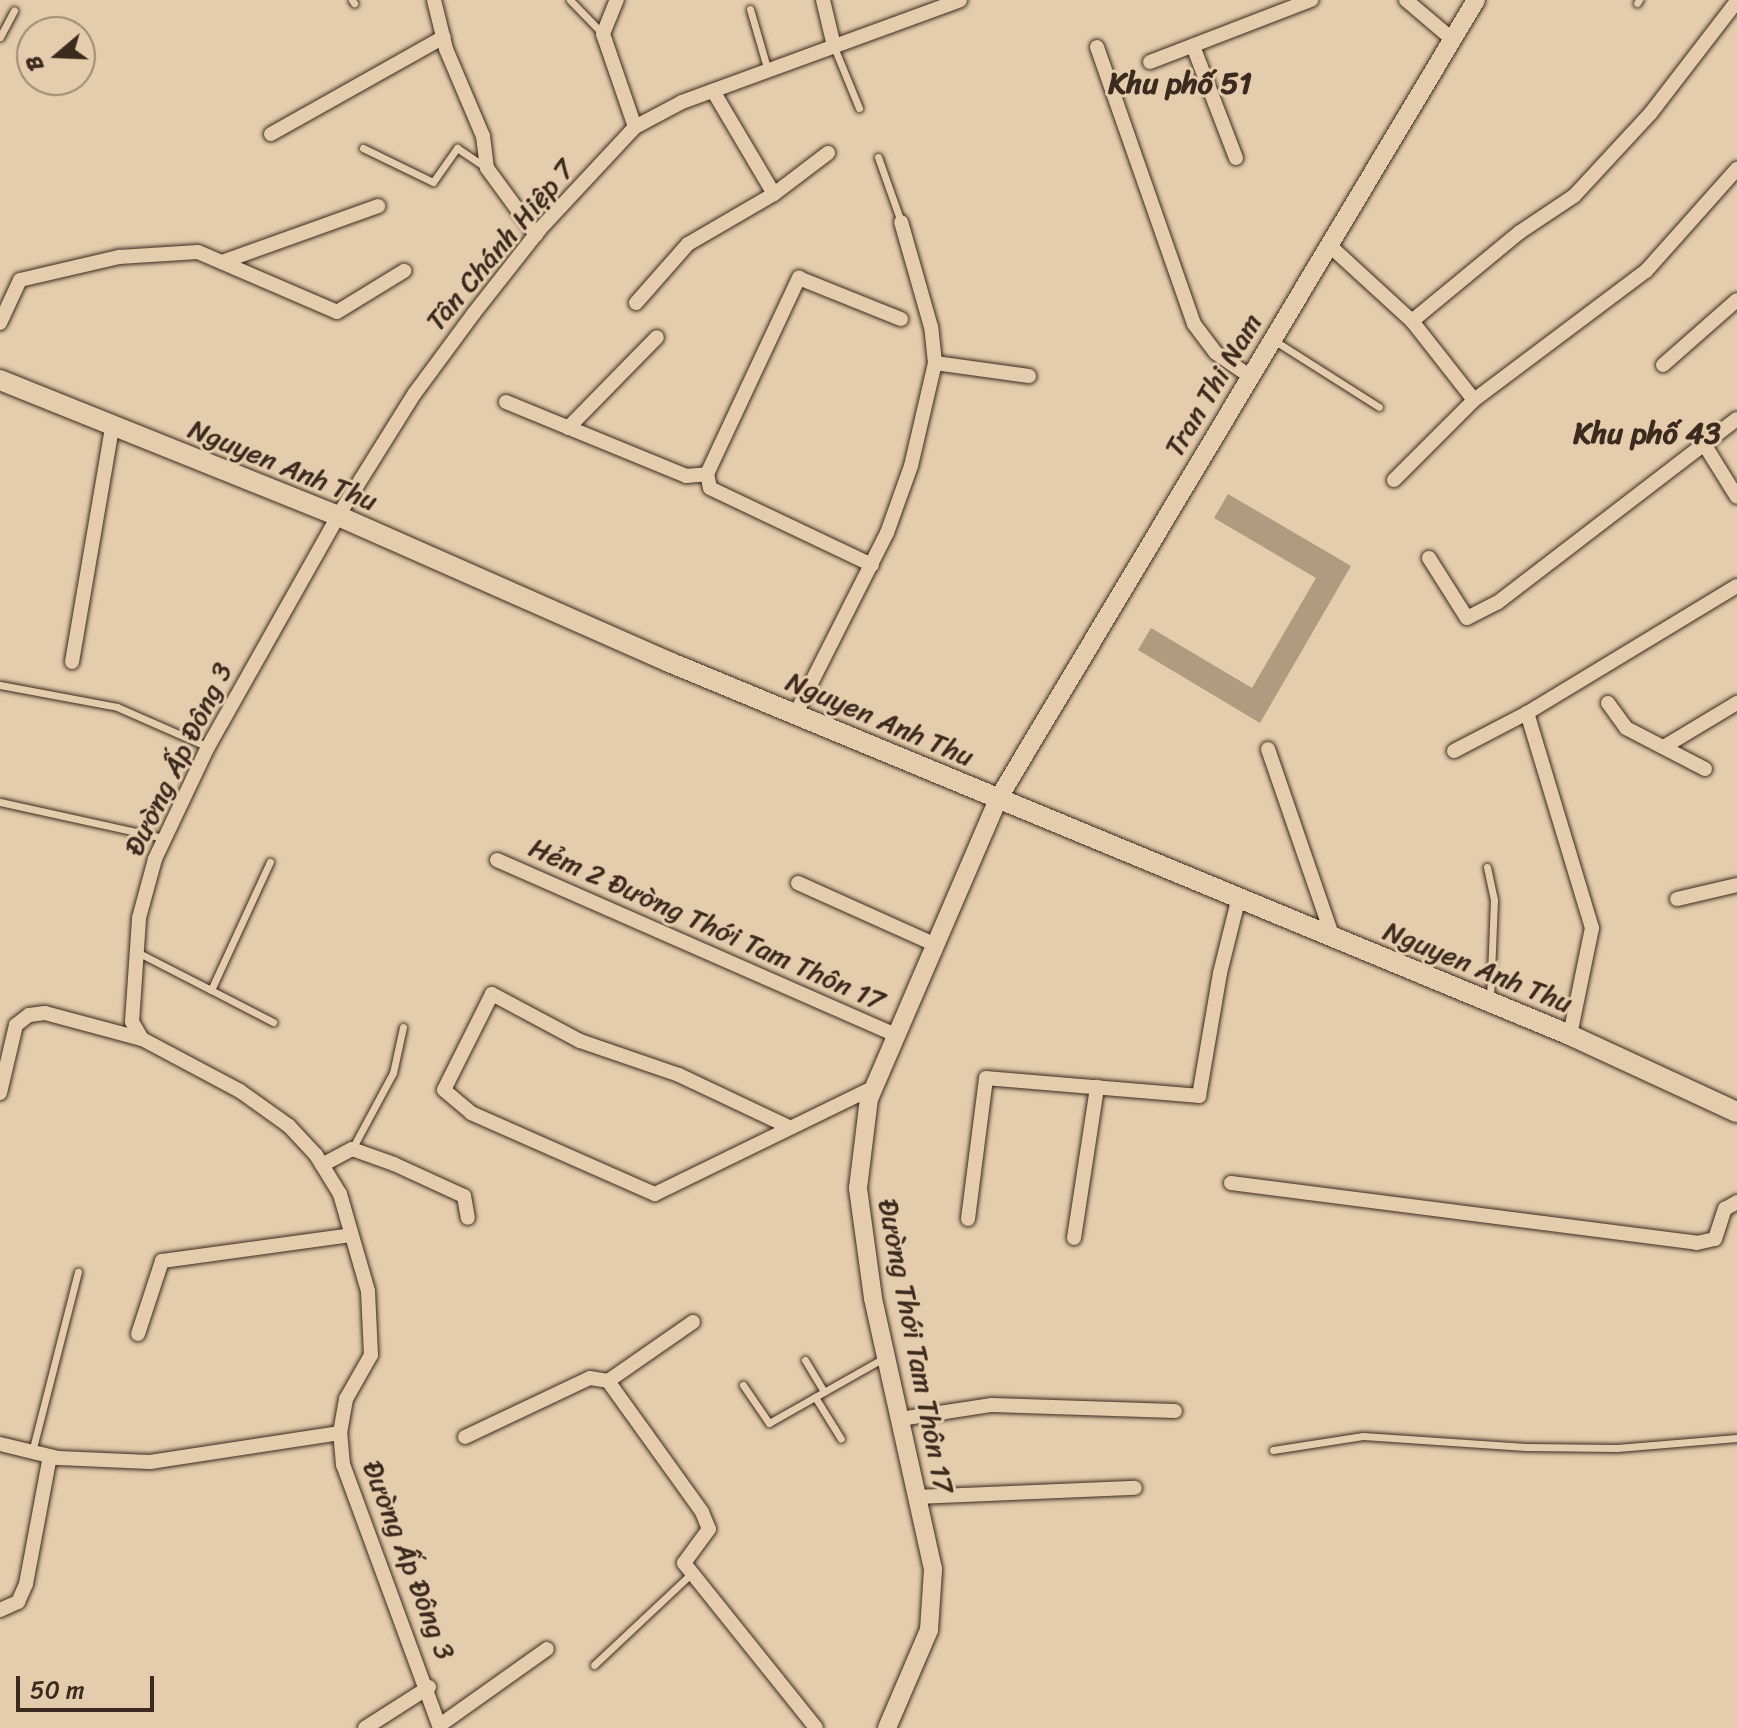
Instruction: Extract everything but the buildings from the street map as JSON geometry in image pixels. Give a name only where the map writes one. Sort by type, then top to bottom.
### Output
[{"type":"main road","name":"Nguyen Anh Thu","points":[[0,380],[338,516],[795,715],[1238,901],[1570,1035],[1737,1112]]},
{"type":"street","points":[[434,0],[444,37],[483,136],[487,168],[536,235]]},
{"type":"street","points":[[617,0],[603,34],[635,127],[713,91],[960,0]]},
{"type":"street","points":[[823,0],[834,46]]},
{"type":"street","points":[[1150,62],[1311,0]]},
{"type":"street","points":[[1406,0],[1452,39]]},
{"type":"street","name":"Tran Thi Nam","points":[[998,799],[1476,0]]},
{"type":"street","points":[[1412,321],[1520,232],[1574,196],[1650,114],[1737,1]]},
{"type":"street","points":[[271,134],[444,37]]},
{"type":"street","points":[[1193,46],[1236,158]]},
{"type":"street","points":[[1097,47],[1194,324],[1216,353],[1251,377]]},
{"type":"street","points":[[713,91],[774,194]]},
{"type":"street","name":"Tân Chánh Hiệp 7","points":[[338,516],[415,393],[536,235],[635,127]]},
{"type":"street","points":[[636,303],[688,244],[774,194],[828,153]]},
{"type":"street","points":[[1394,480],[1474,400],[1646,271],[1737,169]]},
{"type":"street","points":[[222,262],[378,206]]},
{"type":"street","points":[[795,715],[872,565],[911,466],[935,363],[931,327],[901,222]]},
{"type":"street","points":[[1329,245],[1412,321],[1474,400]]},
{"type":"street","points":[[0,323],[20,280],[119,257],[198,252],[337,312],[404,271]]},
{"type":"street","points":[[872,565],[710,488],[707,474],[799,278],[901,319]]},
{"type":"street","points":[[1663,365],[1737,300]]},
{"type":"street","points":[[568,428],[657,337]]},
{"type":"street","points":[[935,363],[1029,376]]},
{"type":"street","points":[[506,402],[686,476],[707,474]]},
{"type":"street","points":[[1429,558],[1467,618],[1497,603],[1737,419]]},
{"type":"street","points":[[72,662],[112,427]]},
{"type":"street","points":[[1704,444],[1737,497]]},
{"type":"street","name":"Đường Ấp Đông 3","points":[[338,516],[208,747],[166,838],[139,918],[132,1022],[142,1039],[240,1091],[289,1126],[322,1165],[340,1194],[368,1291],[371,1355],[346,1399],[340,1433],[343,1465],[429,1687],[440,1727]]},
{"type":"street","points":[[1454,751],[1527,713],[1737,586]]},
{"type":"street","points":[[1608,703],[1626,728],[1667,745],[1705,769]]},
{"type":"street","points":[[1667,745],[1737,703]]},
{"type":"street","points":[[1527,713],[1592,928],[1570,1035]]},
{"type":"street","points":[[1268,749],[1333,938]]},
{"type":"street","name":"Đường Thới Tam Thôn 17","points":[[887,1728],[929,1630],[933,1569],[886,1357],[858,1188],[874,1087],[998,799]]},
{"type":"street","name":"Hẻm 2 Đường Thới Tam Thôn 17","points":[[497,860],[897,1036]]},
{"type":"street","points":[[798,883],[936,945]]},
{"type":"street","points":[[1677,899],[1737,885]]},
{"type":"street","points":[[968,1219],[986,1078],[1199,1096],[1220,973],[1238,901]]},
{"type":"street","points":[[789,1127],[679,1075],[580,1041],[492,994],[444,1090],[471,1113],[655,1194],[874,1087]]},
{"type":"street","points":[[0,1093],[16,1025],[29,1015],[45,1013],[142,1039]]},
{"type":"street","points":[[1074,1238],[1097,1087]]},
{"type":"street","points":[[322,1165],[352,1149],[464,1196],[468,1218]]},
{"type":"street","points":[[1231,1183],[1697,1243],[1715,1239],[1725,1209],[1737,1202]]},
{"type":"street","points":[[138,1334],[162,1261],[351,1235]]},
{"type":"street","points":[[465,1437],[590,1378],[608,1381],[693,1322]]},
{"type":"street","points":[[608,1381],[702,1512],[709,1529],[684,1563],[816,1728]]},
{"type":"street","points":[[900,1419],[992,1405],[1175,1411]]},
{"type":"street","points":[[0,1444],[50,1456],[150,1462],[340,1433]]},
{"type":"street","points":[[0,1610],[18,1602],[26,1584],[50,1456]]},
{"type":"street","points":[[917,1497],[1135,1488]]},
{"type":"street","points":[[440,1727],[547,1649]]},
{"type":"street","points":[[365,1728],[429,1687]]},
{"type":"lane","points":[[570,0],[603,34]]},
{"type":"lane","points":[[750,9],[768,71]]},
{"type":"lane","points":[[0,37],[14,11]]},
{"type":"lane","points":[[834,46],[859,108]]},
{"type":"lane","points":[[363,148],[433,182],[457,148],[487,168]]},
{"type":"lane","points":[[878,157],[901,222]]},
{"type":"lane","points":[[1273,339],[1297,359],[1379,407]]},
{"type":"lane","points":[[0,685],[117,707],[208,747]]},
{"type":"lane","points":[[0,802],[166,838]]},
{"type":"lane","points":[[211,990],[270,862]]},
{"type":"lane","points":[[1487,867],[1494,900],[1490,1003]]},
{"type":"lane","points":[[137,952],[273,1022]]},
{"type":"lane","points":[[352,1149],[393,1073],[403,1027]]},
{"type":"lane","points":[[32,1452],[78,1272]]},
{"type":"lane","points":[[743,1385],[769,1423],[886,1357]]},
{"type":"lane","points":[[805,1360],[824,1392]]},
{"type":"lane","points":[[815,1397],[841,1439]]},
{"type":"lane","points":[[1273,1450],[1363,1436],[1541,1448],[1737,1438]]},
{"type":"lane","points":[[594,1665],[693,1572]]},
{"type":"district","name":"Khu phố 51","points":[[1180,83]]},
{"type":"district","name":"Khu phố 43","points":[[1647,433]]}]
